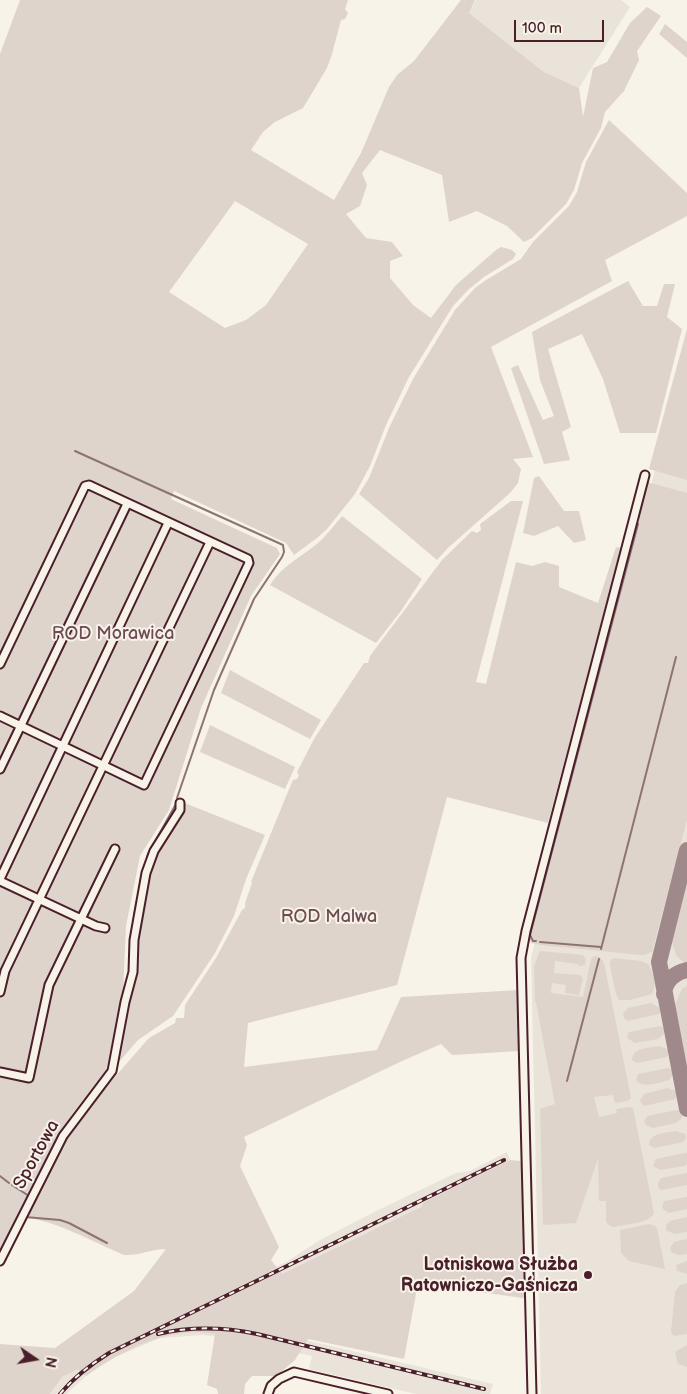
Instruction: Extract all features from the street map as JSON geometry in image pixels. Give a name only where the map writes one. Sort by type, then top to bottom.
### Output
[{"type":"street","points":[[532,1394],[521,958],[528,922],[645,475]]},
{"type":"street","points":[[0,664],[85,486],[89,486],[248,559],[249,564],[144,785],[0,716]]},
{"type":"street","points":[[0,769],[127,504]]},
{"type":"street","points":[[105,928],[96,926],[0,880],[168,523]]},
{"type":"street","points":[[0,992],[5,971],[210,542]]},
{"type":"street","name":"Sportowa","points":[[0,1261],[63,1136],[112,1071],[133,972],[134,940],[146,873],[154,851],[180,810],[180,803]]},
{"type":"street","points":[[0,1072],[29,1078],[49,985],[115,849]]},
{"type":"street","points":[[268,1394],[271,1386],[279,1379],[294,1372],[388,1394]]},
{"type":"shaded area","points":[[476,0],[621,0],[630,7],[579,88],[544,72],[469,13]]},
{"type":"shaded area","points":[[687,344],[687,1394],[541,1394],[531,958]]},
{"type":"shaded area","points":[[507,1152],[510,1160],[424,1202],[421,1207],[267,1331],[493,1384],[490,1394],[416,1394],[309,1369],[312,1356],[203,1335],[160,1338],[106,1361],[67,1394],[50,1394],[62,1377],[131,1338],[286,1262],[320,1240],[378,1210],[456,1173],[470,1171]]},
{"type":"green space","name":"ROD Morawica","points":[[20,0],[348,0],[345,9],[348,13],[345,19],[341,20],[327,68],[303,108],[275,122],[263,132],[251,150],[334,200],[361,153],[389,87],[397,75],[414,61],[461,0],[475,0],[469,13],[544,72],[579,88],[583,117],[593,68],[607,62],[630,23],[647,7],[661,16],[637,51],[639,60],[624,91],[605,112],[601,128],[582,163],[574,190],[566,204],[532,238],[524,242],[507,226],[477,211],[449,222],[442,175],[380,150],[362,173],[367,185],[360,206],[346,214],[366,238],[392,242],[403,256],[390,261],[390,278],[413,305],[431,318],[456,285],[496,250],[501,247],[512,250],[516,254],[513,259],[484,277],[468,290],[453,306],[409,377],[386,425],[370,466],[355,494],[327,529],[294,555],[286,543],[174,491],[171,499],[277,548],[280,554],[251,596],[201,708],[169,810],[140,856],[126,926],[123,995],[106,1070],[72,1114],[0,1251],[0,54]],"holes":[[[235,201],[308,244],[266,305],[246,320],[225,328],[169,292]]]},
{"type":"green space","points":[[665,24],[687,42],[687,58],[659,34]]},
{"type":"green space","points":[[609,120],[687,193],[687,216],[605,260],[612,281],[491,347],[533,457],[513,459],[521,469],[518,483],[510,493],[437,560],[359,494],[369,478],[389,428],[413,379],[455,310],[475,288],[521,259],[533,242],[569,206],[577,192],[586,162]]},
{"type":"green space","points":[[628,281],[643,306],[657,306],[664,284],[675,284],[667,317],[682,329],[656,433],[620,433],[603,379],[582,334],[548,349],[571,427],[562,432],[570,460],[544,464],[511,368],[518,365],[543,420],[554,416],[540,380],[532,332]]},
{"type":"green space","points":[[687,329],[687,480],[649,469]]},
{"type":"green space","points":[[539,476],[564,511],[579,511],[586,540],[574,543],[558,526],[534,536],[523,533],[534,478]]},
{"type":"green space","points":[[647,482],[687,493],[687,820],[652,952],[641,955],[531,943],[529,937]]},
{"type":"green space","name":"ROD Malwa","points":[[511,501],[523,501],[476,682],[486,684],[516,562],[532,566],[545,562],[559,566],[559,587],[598,603],[616,547],[621,548],[548,823],[447,797],[397,985],[248,1023],[244,1067],[377,1050],[401,997],[518,990],[520,1051],[452,1055],[441,1044],[244,1137],[247,1145],[240,1166],[279,1247],[271,1260],[282,1274],[421,1207],[424,1202],[510,1160],[521,1161],[526,1297],[522,1298],[418,1283],[404,1359],[308,1339],[295,1360],[276,1376],[252,1376],[245,1384],[244,1394],[218,1394],[217,1389],[207,1385],[215,1334],[198,1332],[164,1336],[147,1342],[115,1357],[86,1376],[78,1369],[62,1377],[50,1394],[0,1394],[0,1344],[55,1348],[134,1291],[166,1249],[124,1255],[50,1223],[24,1217],[35,1197],[38,1196],[38,1190],[51,1165],[55,1163],[77,1120],[149,1038],[175,1023],[176,1018],[184,1018],[185,1005],[216,958],[242,910],[245,908],[251,882],[293,780],[297,779],[299,775],[297,772],[314,739],[364,663],[368,663],[370,656],[442,560],[472,531],[477,533],[481,530],[480,524]]},
{"type":"green space","points":[[342,516],[422,579],[401,611],[376,643],[270,585],[286,567],[321,540]]},
{"type":"green space","points":[[230,670],[321,720],[310,739],[221,693]]},
{"type":"green space","points":[[210,725],[295,767],[285,789],[200,752]]},
{"type":"green space","points":[[182,802],[265,835],[246,879],[234,916],[215,953],[173,1016],[138,1040],[119,1062],[116,1059],[153,865],[160,849],[179,819]]},
{"type":"green space","points":[[687,877],[687,965],[676,955],[671,938]]},
{"type":"green space","points":[[540,951],[583,955],[586,959],[585,965],[579,966],[578,964],[555,961],[554,973],[580,975],[583,978],[579,995],[565,993],[566,985],[552,983],[551,993],[583,997],[591,959],[594,956],[600,957],[604,963],[631,1098],[627,1101],[615,1103],[613,1095],[594,1097],[599,1117],[617,1113],[616,1109],[633,1108],[654,1213],[651,1217],[642,1221],[614,1227],[606,1222],[606,1201],[599,1201],[598,1159],[576,1223],[543,1225],[540,1109],[555,1104],[535,1002],[534,966]]},
{"type":"green space","points":[[613,958],[641,961],[648,964],[654,979],[652,994],[630,1000],[619,1000],[610,966]]},
{"type":"green space","points":[[687,986],[687,1074],[674,1007],[682,989]]},
{"type":"green space","points":[[651,1003],[660,1008],[659,1014],[628,1021],[624,1018],[623,1013],[628,1008]]},
{"type":"green space","points":[[660,1026],[664,1028],[665,1033],[658,1039],[635,1043],[627,1038],[629,1032]]},
{"type":"green space","points":[[659,1046],[667,1049],[669,1052],[667,1057],[637,1063],[632,1060],[638,1050]]},
{"type":"green space","points":[[668,1068],[672,1070],[673,1074],[669,1080],[647,1085],[636,1080],[638,1074]]},
{"type":"green space","points":[[667,1088],[677,1091],[675,1099],[644,1106],[640,1101],[644,1094]]},
{"type":"green space","points":[[677,1110],[681,1112],[682,1118],[676,1123],[653,1128],[644,1122],[647,1116]]},
{"type":"green space","points":[[676,1131],[685,1134],[686,1138],[683,1142],[654,1148],[649,1145],[655,1135]]},
{"type":"green space","points":[[687,1153],[687,1164],[684,1166],[661,1170],[653,1166],[656,1159]]},
{"type":"green space","points":[[687,1173],[687,1185],[661,1190],[658,1187],[661,1178]]},
{"type":"green space","points":[[687,1197],[687,1209],[669,1213],[662,1208],[664,1201]]},
{"type":"green space","points":[[687,1217],[687,1232],[674,1234],[666,1230],[666,1225],[670,1221]]},
{"type":"green space","points":[[649,1224],[657,1228],[665,1269],[629,1261],[621,1253],[620,1230]]},
{"type":"green space","points":[[687,1239],[687,1254],[678,1255],[671,1252],[670,1248],[674,1242]]},
{"type":"green space","points":[[687,1261],[687,1274],[677,1271],[676,1265]]},
{"type":"green space","points":[[687,1283],[687,1334],[674,1336],[671,1332],[675,1292],[680,1285]]},
{"type":"green space","points":[[687,1345],[687,1367],[678,1364],[675,1352]]},
{"type":"waterway","points":[[75,451],[283,545],[284,552],[282,557],[254,599],[214,690],[177,798]]},
{"type":"waterway","points":[[536,941],[533,941],[530,935],[638,524]]},
{"type":"waterway","points":[[601,949],[676,657]]},
{"type":"waterway","points":[[134,915],[148,854],[176,804]]},
{"type":"waterway","points":[[540,942],[601,947]]},
{"type":"waterway","points":[[567,1081],[599,959]]},
{"type":"waterway","points":[[0,1176],[9,1183]]},
{"type":"waterway","points":[[12,1185],[29,1196]]},
{"type":"waterway","points":[[25,1217],[60,1220],[107,1243]]},
{"type":"taxiway","points":[[687,850],[659,962],[687,1109]]},
{"type":"taxiway","points":[[664,994],[668,981],[678,973],[687,970]]},
{"type":"railway","points":[[60,1394],[71,1382],[109,1353],[504,1160]]},
{"type":"railway","points":[[158,1334],[195,1329],[220,1329],[257,1334],[484,1389]]},
{"type":"place","name":"Lotniskowa Służba Ratowniczo-Gaśnicza","points":[[588,1275]]}]
